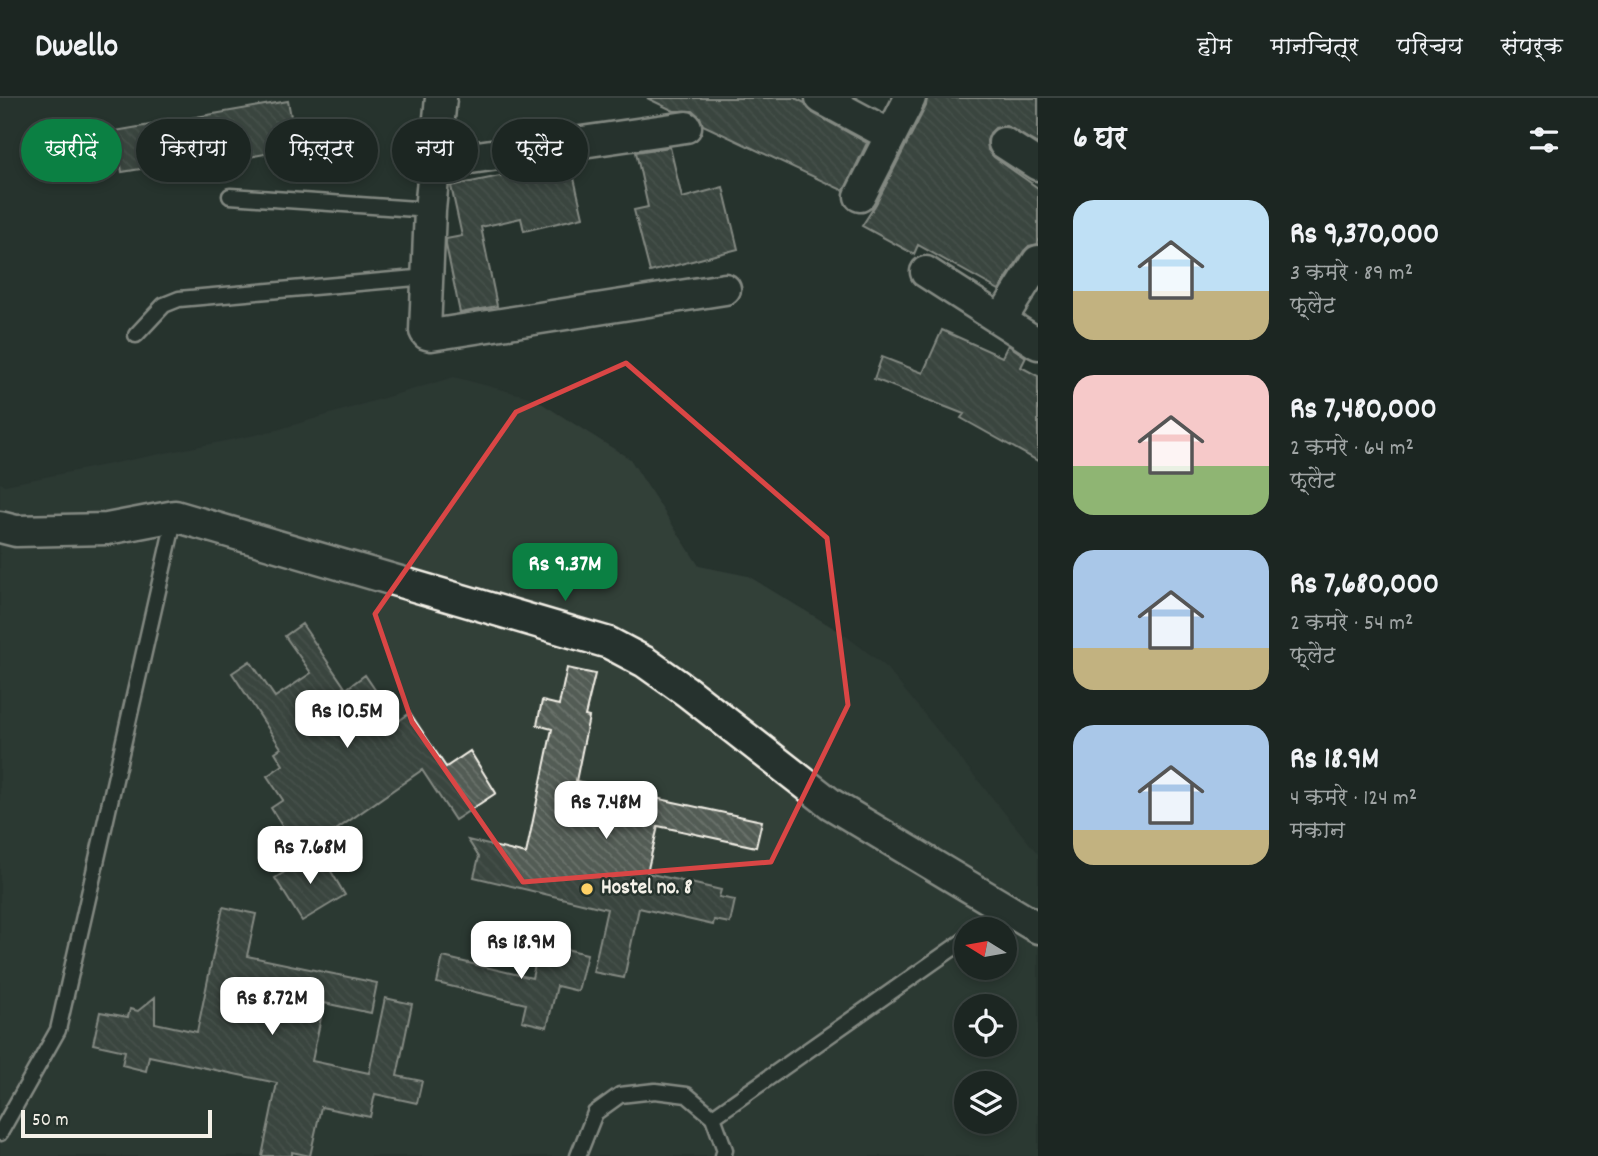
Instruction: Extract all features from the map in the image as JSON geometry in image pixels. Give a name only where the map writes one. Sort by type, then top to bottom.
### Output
[{"type":"street","points":[[439,119],[441,98]]},
{"type":"street","points":[[860,195],[910,98]]},
{"type":"street","points":[[833,101],[890,135]]},
{"type":"street","points":[[478,157],[686,127]]},
{"type":"street","points":[[1004,143],[1038,164]]},
{"type":"street","points":[[434,182],[425,331],[431,335],[725,289]]},
{"type":"street","points":[[1001,320],[1038,261]]},
{"type":"street","points":[[926,272],[1038,344]]},
{"type":"street","points":[[0,527],[16,531],[107,529],[175,516],[609,643],[665,676],[831,804],[1038,929]]},
{"type":"lane","points":[[230,196],[430,210]]},
{"type":"lane","points":[[136,335],[164,305],[179,299],[427,277]]},
{"type":"lane","points":[[0,1133],[58,1030],[175,516]]},
{"type":"lane","points":[[997,917],[1007,910]]},
{"type":"lane","points":[[713,1117],[954,947]]},
{"type":"lane","points":[[578,1156],[595,1113],[620,1095],[654,1091],[687,1095],[713,1117],[724,1150],[723,1156]]},
{"type":"highlighted area","points":[[626,363],[827,538],[848,705],[771,862],[523,882],[412,722],[375,614],[516,412]]},
{"type":"shaded area","points":[[454,377],[533,398],[630,459],[699,566],[748,576],[842,633],[884,665],[1038,854],[1038,1156],[0,1156],[0,483],[5,485],[270,432]]},
{"type":"building","points":[[647,98],[795,98],[805,103],[813,113],[867,143],[844,191],[703,125],[700,117],[693,111],[674,111]]},
{"type":"building","points":[[927,98],[1038,98],[1038,144],[1006,126],[995,128],[987,141],[988,150],[994,157],[1038,188],[1038,244],[1029,246],[1024,251],[999,290],[918,245],[914,254],[862,226],[926,106]]},
{"type":"building","points":[[288,101],[291,119],[265,119],[265,154],[251,157],[251,119],[184,119]]},
{"type":"building","points":[[136,127],[136,170],[122,172],[122,130]]},
{"type":"building","points":[[670,147],[682,198],[723,187],[738,249],[650,272],[634,210],[648,207],[636,152]]},
{"type":"building","points":[[492,178],[492,182],[575,182],[583,217],[524,231],[521,218],[481,227],[497,306],[460,313],[446,245],[446,239],[462,236],[451,186]]},
{"type":"building","points":[[942,330],[1002,357],[1008,345],[1026,357],[1021,367],[1038,376],[1038,461],[961,418],[964,414],[874,379],[882,357],[923,373]]},
{"type":"building","points":[[302,624],[346,689],[365,675],[397,722],[410,713],[446,767],[470,751],[496,793],[455,820],[422,770],[300,855],[271,808],[283,800],[267,776],[283,765],[275,752],[281,748],[232,673],[250,661],[275,697],[311,673],[285,636]]},
{"type":"building","points":[[567,668],[595,674],[585,716],[589,717],[576,781],[762,821],[756,847],[658,826],[647,873],[721,890],[719,897],[735,900],[730,923],[714,920],[713,925],[639,908],[624,978],[593,972],[607,909],[474,877],[479,857],[468,840],[526,854],[552,729],[537,725],[542,701],[559,705]]},
{"type":"building","points":[[319,851],[345,895],[302,921],[275,878]]},
{"type":"building","points":[[223,907],[256,914],[247,956],[377,983],[371,1013],[324,1003],[312,1061],[369,1073],[385,998],[412,1004],[397,1076],[422,1081],[417,1103],[375,1094],[370,1117],[321,1107],[310,1156],[292,1152],[292,1156],[262,1156],[277,1083],[149,1056],[146,1071],[122,1065],[125,1051],[93,1044],[100,1012],[128,1017],[130,1009],[138,1011],[155,997],[155,1023],[197,1032]]},
{"type":"building","points":[[540,943],[587,954],[578,991],[557,986],[547,1027],[522,1021],[526,1004],[437,983],[443,957],[532,978]]},
{"type":"place","name":"Hostel no. 8","points":[[587,889]]}]
